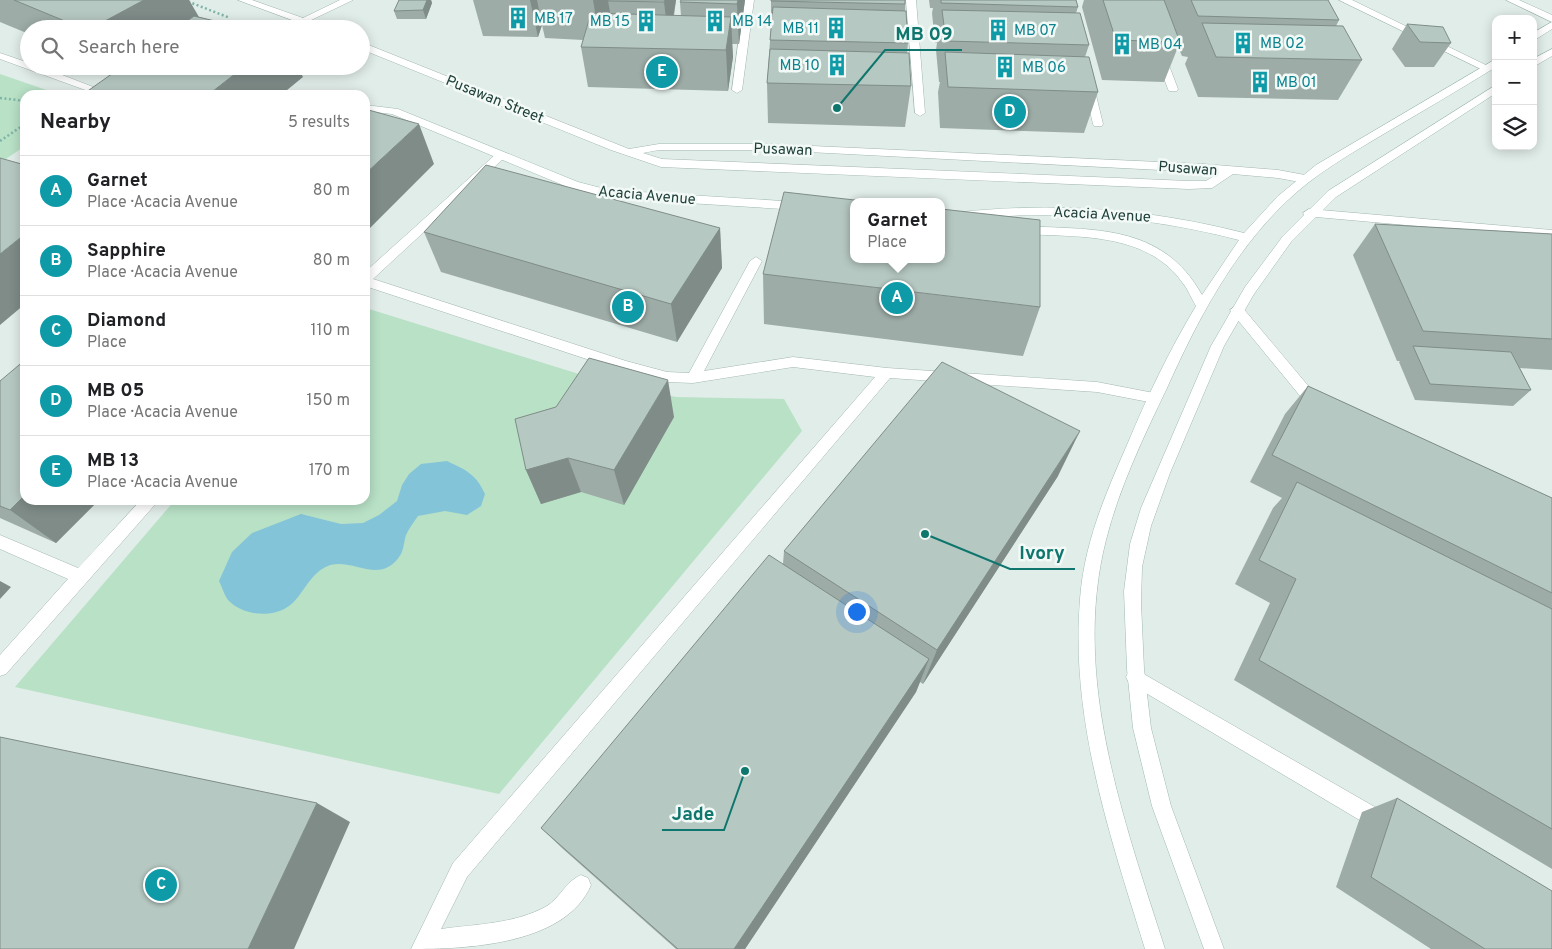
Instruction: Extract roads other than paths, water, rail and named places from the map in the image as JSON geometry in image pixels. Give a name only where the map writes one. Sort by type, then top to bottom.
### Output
[{"type":"main road","points":[[243,0],[300,20]]},
{"type":"main road","points":[[305,20],[348,0]]},
{"type":"main road","points":[[737,90],[749,0]]},
{"type":"main road","points":[[911,0],[920,112]]},
{"type":"main road","points":[[1344,0],[1491,65]]},
{"type":"main road","points":[[1511,0],[1552,19]]},
{"type":"main road","points":[[1537,35],[1552,25]]},
{"type":"main road","points":[[1156,44],[1173,88]]},
{"type":"main road","name":"Pusawan Street","points":[[370,49],[628,152]]},
{"type":"main road","points":[[1537,61],[1552,52]]},
{"type":"main road","points":[[0,56],[20,63]]},
{"type":"main road","points":[[1155,949],[1116,826],[1101,766],[1088,669],[1087,627],[1095,548],[1102,523],[1154,398],[1202,306],[1246,238],[1268,213],[1305,179],[1343,153],[1491,65]]},
{"type":"main road","points":[[54,75],[95,90]]},
{"type":"main road","points":[[1087,76],[1098,124]]},
{"type":"main road","points":[[1214,949],[1163,812],[1148,757],[1135,677],[1134,581],[1138,545],[1146,516],[1201,381],[1238,310],[1267,264],[1309,213],[1357,176],[1492,91]]},
{"type":"main road","name":"Acacia Avenue","points":[[370,109],[402,114],[574,185],[609,194],[814,207]]},
{"type":"main road","name":"Pusawan","points":[[628,152],[659,147],[769,148],[1204,168],[1230,171]]},
{"type":"main road","name":"Pusawan","points":[[628,152],[661,163],[1189,185],[1208,185],[1230,171]]},
{"type":"main road","points":[[370,275],[500,156]]},
{"type":"main road","points":[[1230,171],[1278,174],[1305,179]]},
{"type":"main road","name":"Acacia Avenue","points":[[990,224],[952,216],[1001,210],[1127,214],[1181,221],[1246,238]]},
{"type":"main road","points":[[1309,213],[1552,234]]},
{"type":"main road","name":"Acacia Avenue","points":[[1007,228],[1117,238],[1147,245],[1175,265],[1196,294],[1202,306]]},
{"type":"main road","points":[[694,378],[756,261]]},
{"type":"main road","points":[[370,282],[624,366],[666,377],[694,378],[793,362],[886,373],[1097,387],[1154,398]]},
{"type":"main road","points":[[1238,310],[1310,398],[1331,415]]},
{"type":"main road","points":[[423,946],[460,870],[886,373]]},
{"type":"main road","points":[[0,668],[80,577],[147,505]]},
{"type":"main road","points":[[0,542],[80,577]]},
{"type":"main road","points":[[1135,677],[1399,832]]},
{"type":"main road","points":[[423,946],[523,928],[556,912],[581,885]]},
{"type":"water","points":[[447,461],[465,470],[482,487],[485,494],[481,506],[467,515],[445,511],[418,516],[406,535],[401,554],[392,564],[383,569],[373,570],[342,564],[322,569],[312,578],[293,603],[282,610],[267,614],[242,610],[228,599],[219,581],[232,552],[252,533],[301,514],[341,524],[363,523],[379,515],[397,501],[402,485],[409,474],[421,464]]},
{"type":"place","name":"MB 17","points":[[518,18]]},
{"type":"place","name":"MB 15","points":[[646,21]]},
{"type":"place","name":"MB 14","points":[[715,21]]},
{"type":"place","name":"MB 11","points":[[836,28]]},
{"type":"place","name":"MB 07","points":[[998,30]]},
{"type":"place","name":"MB 02","points":[[1243,43]]},
{"type":"place","name":"MB 04","points":[[1122,44]]},
{"type":"place","name":"MB 10","points":[[837,65]]},
{"type":"place","name":"MB 06","points":[[1005,67]]},
{"type":"place","name":"MB 13","points":[[662,72]]},
{"type":"place","name":"MB 01","points":[[1260,82]]},
{"type":"place","name":"MB 09","points":[[837,108]]},
{"type":"place","name":"MB 05","points":[[1010,112]]},
{"type":"place","name":"Garnet","points":[[897,298]]},
{"type":"place","name":"Sapphire","points":[[628,307]]},
{"type":"place","name":"Ivory","points":[[925,534]]},
{"type":"place","name":"Jade","points":[[745,771]]},
{"type":"place","name":"Diamond","points":[[161,885]]}]
